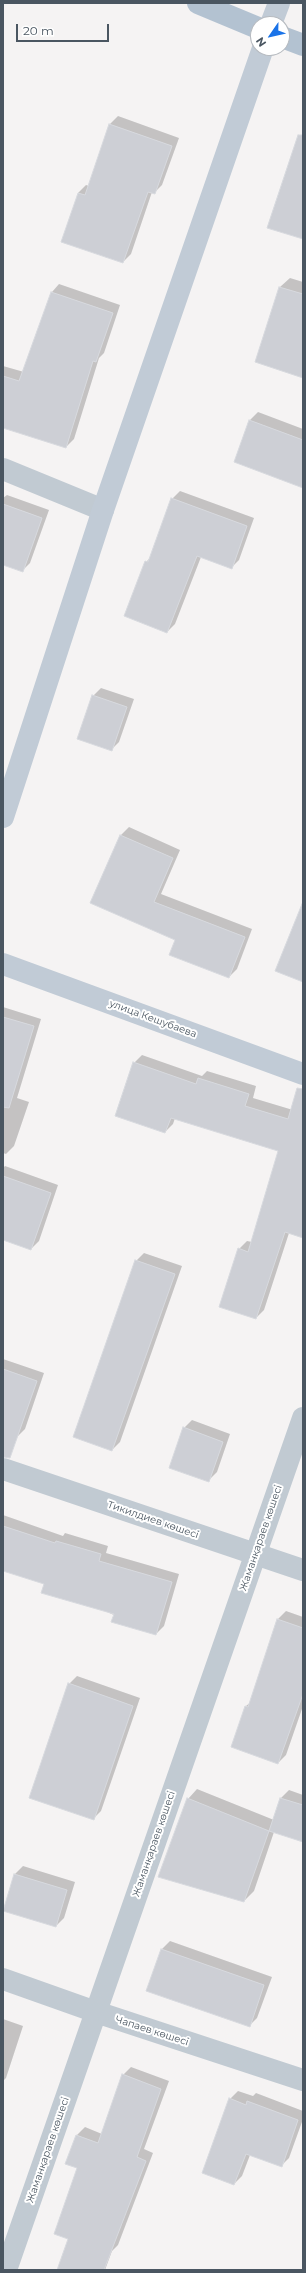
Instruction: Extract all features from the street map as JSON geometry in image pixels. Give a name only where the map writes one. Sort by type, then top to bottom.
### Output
[{"type":"main road","points":[[198,3],[250,25]]},
{"type":"main road","points":[[274,16],[278,3]]},
{"type":"main road","points":[[290,40],[303,45]]},
{"type":"main road","points":[[3,817],[103,510],[260,56]]},
{"type":"main road","name":"улица Кешубаева","points":[[3,964],[303,1074]]},
{"type":"street","points":[[3,469],[103,510]]},
{"type":"street","name":"Жаманқараев көшесі","points":[[6,2270],[303,1418]]},
{"type":"street","name":"Тикилдиев көшесі","points":[[3,1469],[303,1570]]},
{"type":"street","name":"Чапаев көшесі","points":[[3,1979],[96,2012],[303,2080]]},
{"type":"building","points":[[109,124],[172,146],[155,194],[148,192],[123,263],[61,242],[78,193],[85,195]]},
{"type":"building","points":[[298,135],[303,135],[303,239],[267,228]]},
{"type":"building","points":[[279,287],[303,294],[303,378],[255,362]]},
{"type":"building","points":[[51,292],[113,313],[96,362],[93,361],[66,448],[3,428],[3,376],[19,381]]},
{"type":"building","points":[[249,420],[303,440],[303,488],[234,462]]},
{"type":"building","points":[[171,498],[247,526],[232,569],[197,556],[167,633],[124,616],[145,561],[148,562]]},
{"type":"building","points":[[3,504],[42,518],[23,572],[3,565]]},
{"type":"building","points":[[92,695],[127,707],[112,751],[77,739]]},
{"type":"building","points":[[120,835],[173,858],[154,902],[245,937],[229,978],[169,955],[175,940],[90,903]]},
{"type":"building","points":[[303,904],[303,982],[275,971]]},
{"type":"building","points":[[3,1017],[34,1026],[9,1108],[3,1107]]},
{"type":"building","points":[[133,1062],[196,1084],[198,1078],[249,1094],[245,1106],[288,1119],[297,1088],[303,1089],[303,1238],[285,1232],[256,1319],[219,1307],[238,1248],[248,1252],[278,1151],[171,1118],[165,1133],[115,1116]]},
{"type":"building","points":[[3,1176],[51,1193],[31,1250],[3,1240]]},
{"type":"building","points":[[135,1260],[175,1274],[112,1451],[73,1437]]},
{"type":"building","points":[[3,1369],[37,1381],[10,1458],[3,1457]]},
{"type":"building","points":[[183,1427],[223,1442],[209,1482],[169,1468]]},
{"type":"building","points":[[3,1526],[55,1543],[56,1541],[101,1554],[99,1561],[172,1582],[156,1635],[111,1622],[114,1614],[41,1593],[44,1584],[3,1571]]},
{"type":"building","points":[[277,1619],[303,1628],[303,1694],[278,1764],[231,1747],[245,1706],[248,1707]]},
{"type":"building","points":[[68,1683],[133,1706],[94,1820],[29,1798]]},
{"type":"building","points":[[187,1798],[269,1831],[244,1902],[158,1877]]},
{"type":"building","points":[[280,1798],[303,1805],[303,1842],[269,1831]]},
{"type":"building","points":[[14,1874],[67,1890],[56,1927],[3,1911]]},
{"type":"building","points":[[161,1949],[264,1985],[250,2027],[146,1991]]},
{"type":"building","points":[[122,2074],[161,2089],[137,2157],[146,2161],[104,2270],[57,2270],[68,2239],[54,2234],[77,2168],[65,2164],[76,2135],[98,2143]]},
{"type":"building","points":[[229,2098],[246,2105],[247,2101],[298,2120],[282,2167],[246,2154],[234,2185],[202,2173]]}]
